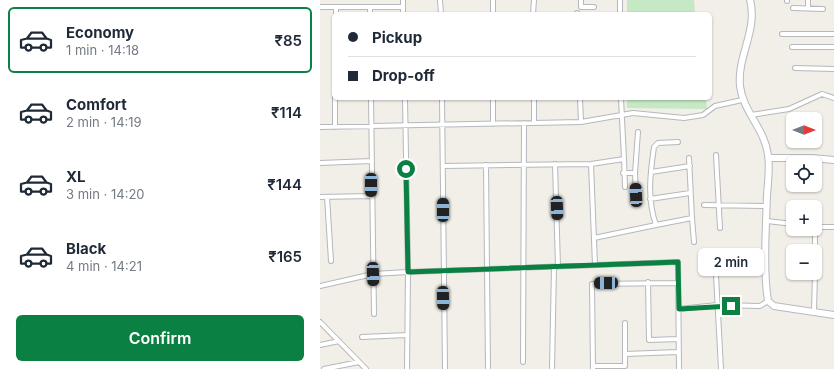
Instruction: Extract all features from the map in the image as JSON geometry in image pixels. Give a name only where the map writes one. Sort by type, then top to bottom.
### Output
[{"type":"main road","points":[[750,0],[750,34],[744,50],[740,85],[742,100],[766,142],[769,158],[766,221],[768,301],[774,306],[834,314]]},
{"type":"main road","points":[[769,158],[812,158],[834,160]]},
{"type":"street","points":[[403,0],[403,12]]},
{"type":"street","points":[[440,0],[441,12]]},
{"type":"street","points":[[493,0],[493,12]]},
{"type":"street","points":[[534,0],[534,12]]},
{"type":"street","points":[[581,0],[581,6],[594,7]]},
{"type":"street","points":[[620,0],[620,12]]},
{"type":"street","points":[[808,0],[808,8]]},
{"type":"street","points":[[320,7],[403,7]]},
{"type":"street","points":[[336,7],[336,12]]},
{"type":"street","points":[[370,7],[370,12]]},
{"type":"street","points":[[792,8],[823,9]]},
{"type":"street","points":[[782,34],[834,34]]},
{"type":"street","points":[[792,47],[834,47]]},
{"type":"street","points":[[795,68],[834,69]]},
{"type":"street","points":[[751,115],[789,109],[822,94],[834,98]]},
{"type":"street","points":[[335,100],[335,127]]},
{"type":"street","points":[[371,100],[371,196],[374,314]]},
{"type":"street","points":[[404,100],[408,272],[407,369]]},
{"type":"street","points":[[442,100],[445,369]]},
{"type":"street","points":[[493,100],[493,124]]},
{"type":"street","points":[[534,100],[534,123]]},
{"type":"street","points":[[580,100],[581,122]]},
{"type":"street","points":[[621,100],[624,159],[623,174],[625,186]]},
{"type":"street","points":[[320,127],[581,122],[633,113],[684,118],[703,115],[715,106],[742,100]]},
{"type":"street","points":[[523,362],[524,123]]},
{"type":"street","points":[[636,195],[635,174],[638,132]]},
{"type":"street","points":[[656,225],[650,199],[651,172],[655,145],[658,143],[678,142]]},
{"type":"street","points":[[716,155],[720,228]]},
{"type":"street","points":[[689,158],[694,242]]},
{"type":"street","points":[[443,166],[591,164],[624,159]]},
{"type":"street","points":[[320,163],[371,161]]},
{"type":"street","points":[[552,369],[556,267],[556,164]]},
{"type":"street","points":[[591,164],[595,265]]},
{"type":"street","points":[[486,165],[485,270],[488,369]]},
{"type":"street","points":[[651,172],[690,166]]},
{"type":"street","points":[[623,174],[635,174]]},
{"type":"street","points":[[650,199],[690,193]]},
{"type":"street","points":[[320,197],[371,196]]},
{"type":"street","points":[[327,197],[331,261]]},
{"type":"street","points":[[704,205],[719,204],[767,206]]},
{"type":"street","points":[[594,238],[692,218]]},
{"type":"street","points":[[766,221],[786,223]]},
{"type":"street","points":[[822,227],[834,227]]},
{"type":"street","points":[[715,256],[721,369]]},
{"type":"street","points":[[320,286],[373,274],[443,270],[485,270],[678,262],[679,369]]},
{"type":"street","points":[[814,311],[815,280]]},
{"type":"street","points":[[624,323],[625,366],[593,367],[592,284],[648,282],[678,283]]},
{"type":"street","points":[[648,282],[649,340],[678,339]]},
{"type":"street","points":[[679,309],[717,305],[760,306],[768,301]]},
{"type":"street","points":[[320,322],[339,341],[357,363],[366,369]]},
{"type":"street","points":[[362,337],[407,335]]},
{"type":"street","points":[[320,345],[339,341]]},
{"type":"street","points":[[625,354],[678,352]]},
{"type":"street","points":[[324,369],[357,363]]},
{"type":"street","points":[[355,369],[357,363]]},
{"type":"green space","points":[[627,0],[694,0],[695,12],[627,12]]},
{"type":"green space","points":[[627,100],[706,100],[707,109],[627,108]]},
{"type":"route","points":[[406,169],[408,272],[678,262],[679,309],[717,305],[731,306]]}]
